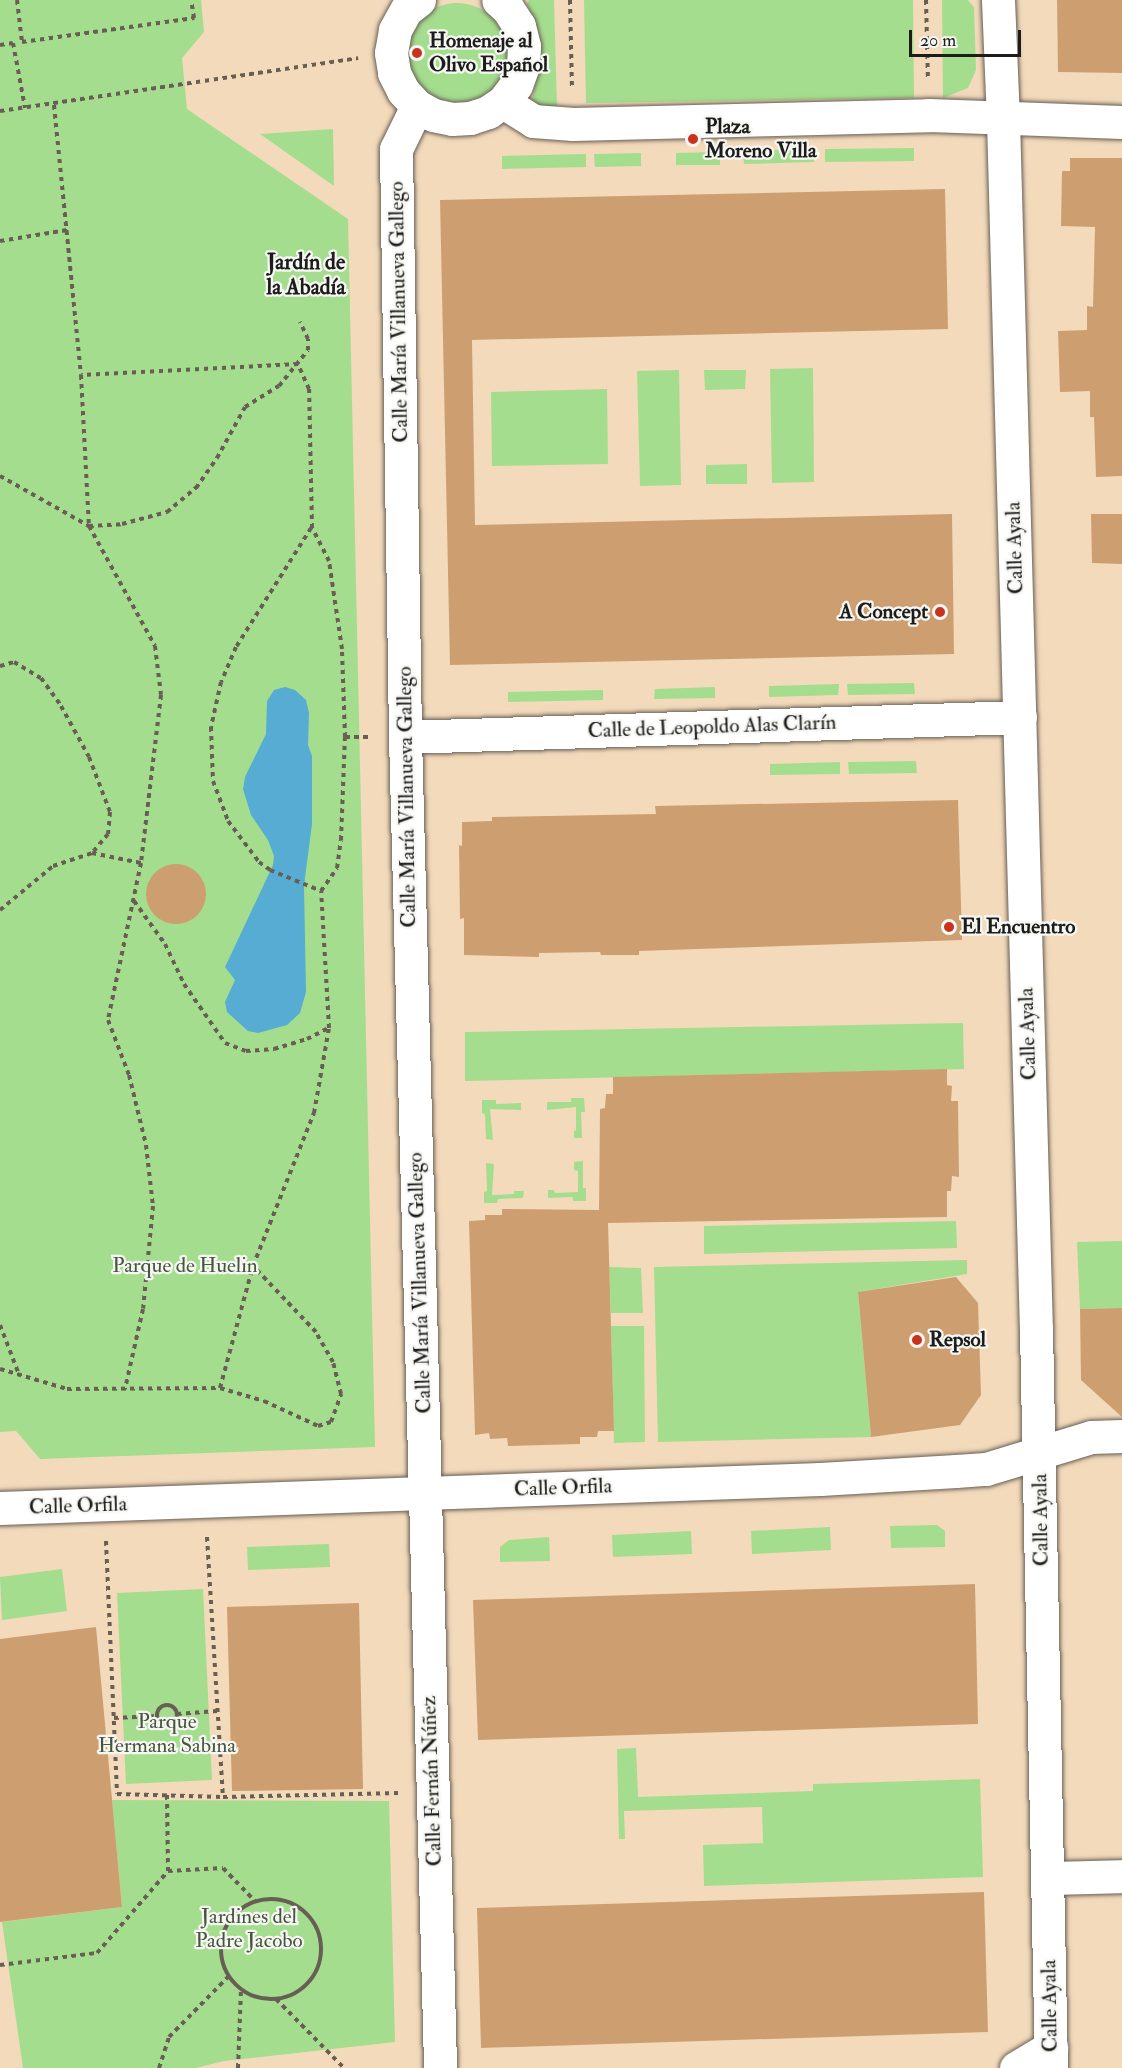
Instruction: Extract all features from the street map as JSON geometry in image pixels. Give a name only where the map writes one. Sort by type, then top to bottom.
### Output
[{"type":"street","points":[[419,0],[406,10],[395,30],[391,53],[394,73],[403,91],[417,106],[433,115],[452,119],[470,118],[488,112],[504,102],[516,86],[523,66],[524,46],[519,26],[508,9],[498,0]]},
{"type":"street","name":"Calle Ayala","points":[[998,0],[1004,120],[1039,1452],[1051,2058]]},
{"type":"street","points":[[504,102],[533,121],[573,124],[929,116],[1122,122]]},
{"type":"street","name":"Calle María Villanueva Gallego","points":[[417,106],[396,149],[405,737],[425,1494]]},
{"type":"street","name":"Calle de Leopoldo Alas Clarín","points":[[405,737],[1020,717]]},
{"type":"street","name":"Calle Orfila","points":[[0,1508],[425,1494],[956,1471],[986,1469],[1091,1437],[1122,1436]]},
{"type":"street","name":"Calle Fernán Núñez","points":[[425,1494],[440,2068]]},
{"type":"street","points":[[1048,1878],[1122,1876]]},
{"type":"street","points":[[1016,2068],[1051,2058]]},
{"type":"path","points":[[17,0],[22,42]]},
{"type":"path","points":[[0,45],[194,18],[192,0]]},
{"type":"path","points":[[570,0],[573,124]]},
{"type":"path","points":[[926,0],[929,116]]},
{"type":"path","points":[[13,43],[25,108]]},
{"type":"path","points":[[0,111],[54,105],[184,82],[391,53]]},
{"type":"path","points":[[54,105],[81,375],[88,526],[155,646],[160,695],[141,862],[108,1020],[129,1076],[146,1145],[153,1206],[143,1309],[125,1389]]},
{"type":"path","points":[[0,241],[67,230]]},
{"type":"path","points":[[0,476],[88,526],[122,524],[167,512],[196,488],[217,458],[245,407],[279,386],[308,350],[308,339],[300,322]]},
{"type":"path","points":[[81,375],[298,364]]},
{"type":"path","points":[[220,1388],[253,1266],[314,1113],[329,1028],[321,891],[337,868],[341,840],[345,737],[342,649],[329,561],[312,528],[309,389],[298,364]]},
{"type":"path","points":[[312,528],[236,647],[221,682],[212,727],[213,781],[228,821],[259,862],[270,870],[321,891]]},
{"type":"path","points":[[0,666],[15,662],[41,678],[61,706],[89,757],[110,812],[108,834],[92,853]]},
{"type":"path","points":[[0,910],[53,866],[92,853],[141,862]]},
{"type":"path","points":[[134,900],[165,944],[184,984],[225,1043],[246,1051],[274,1050],[307,1039],[329,1028]]},
{"type":"path","points":[[0,1370],[18,1373],[67,1389],[220,1388],[264,1401],[318,1426],[331,1422],[341,1394],[333,1362],[316,1332],[253,1266]]},
{"type":"path","points":[[0,1325],[18,1373]]},
{"type":"path","points":[[206,1502],[222,1797]]},
{"type":"path","points":[[104,1505],[117,1794],[222,1797],[433,1792]]},
{"type":"path","points":[[157,1716],[161,1707],[168,1704],[177,1714]]},
{"type":"path","points":[[177,1714],[217,1711]]},
{"type":"path","points":[[157,1716],[165,1725],[170,1725],[177,1714]]},
{"type":"path","points":[[114,1718],[157,1716]]},
{"type":"path","points":[[0,1965],[97,1953],[168,1871],[167,1796]]},
{"type":"path","points":[[168,1871],[223,1868],[255,1901]]},
{"type":"path","points":[[274,1899],[292,1903],[308,1914],[318,1930],[322,1948],[318,1967],[309,1983],[294,1994],[276,1999],[258,1997],[241,1989],[229,1976],[222,1959],[225,1930],[242,1908],[255,1901],[274,1899]]},
{"type":"path","points":[[159,2068],[169,2037],[229,1976]]},
{"type":"path","points":[[238,2068],[241,1989]]},
{"type":"path","points":[[276,1999],[344,2068]]},
{"type":"green space","name":"Parque de Huelin","points":[[0,0],[201,0],[204,32],[182,58],[187,109],[348,219],[375,1447],[40,1459],[16,1431],[0,1432]]},
{"type":"green space","points":[[529,0],[554,0],[557,107],[539,107],[532,102],[541,53],[538,29],[527,4]]},
{"type":"green space","points":[[584,0],[913,0],[914,98],[586,103]]},
{"type":"green space","points":[[942,0],[968,0],[974,7],[976,70],[968,88],[943,98]]},
{"type":"green space","points":[[457,3],[485,11],[499,25],[507,53],[499,81],[485,95],[457,103],[429,95],[415,81],[407,53],[415,25],[429,11]]},
{"type":"green space","points":[[333,129],[334,186],[260,134]]},
{"type":"green space","points":[[914,148],[914,161],[825,162],[825,149]]},
{"type":"green space","points":[[814,149],[814,162],[744,164],[743,151]]},
{"type":"green space","points":[[720,152],[720,165],[676,165],[676,153]]},
{"type":"green space","points":[[641,153],[641,166],[595,167],[594,154]]},
{"type":"green space","points":[[586,154],[586,167],[502,169],[502,156]]},
{"type":"green space","points":[[813,368],[814,482],[772,483],[770,369]]},
{"type":"green space","points":[[679,370],[681,485],[640,486],[637,371]]},
{"type":"green space","points":[[704,370],[746,370],[745,389],[705,390]]},
{"type":"green space","points":[[607,389],[608,464],[492,466],[491,392]]},
{"type":"green space","points":[[747,464],[747,484],[706,484],[706,465]]},
{"type":"green space","points":[[914,683],[915,694],[848,695],[847,684]]},
{"type":"green space","points":[[839,684],[838,695],[769,697],[769,686]]},
{"type":"green space","points":[[715,687],[715,698],[654,699],[655,689]]},
{"type":"green space","points":[[603,690],[603,700],[508,702],[508,692]]},
{"type":"green space","points":[[916,761],[917,773],[849,774],[848,762]]},
{"type":"green space","points":[[840,762],[840,774],[770,775],[770,764]]},
{"type":"green space","points":[[963,1023],[964,1069],[465,1081],[465,1032]]},
{"type":"green space","points":[[571,1098],[584,1098],[585,1112],[581,1112],[582,1138],[574,1138],[576,1107],[547,1110],[547,1102],[571,1102]]},
{"type":"green space","points":[[482,1100],[496,1100],[496,1104],[521,1103],[521,1110],[490,1109],[493,1140],[486,1139]]},
{"type":"green space","points":[[583,1161],[583,1188],[586,1188],[586,1201],[573,1201],[573,1197],[548,1198],[548,1190],[554,1190],[555,1193],[578,1192],[578,1171],[574,1170],[574,1162]]},
{"type":"green space","points":[[486,1163],[494,1164],[492,1195],[524,1191],[523,1198],[498,1199],[497,1203],[484,1203],[484,1192],[487,1191]]},
{"type":"green space","points":[[956,1221],[957,1248],[704,1254],[704,1226]]},
{"type":"green space","points":[[1122,1241],[1122,1308],[1080,1309],[1077,1242]]},
{"type":"green space","points":[[967,1260],[967,1274],[858,1292],[871,1437],[658,1442],[654,1267]]},
{"type":"green space","points":[[609,1267],[641,1268],[643,1313],[611,1313]]},
{"type":"green space","points":[[611,1326],[644,1326],[645,1442],[614,1443]]},
{"type":"green space","points":[[937,1525],[945,1531],[945,1547],[891,1548],[890,1526]]},
{"type":"green space","points":[[830,1527],[831,1550],[752,1554],[751,1531]]},
{"type":"green space","points":[[691,1531],[692,1554],[613,1557],[612,1535]]},
{"type":"green space","points":[[549,1537],[550,1561],[500,1562],[500,1547],[509,1540]]},
{"type":"green space","points":[[329,1544],[330,1567],[248,1570],[247,1547]]},
{"type":"green space","points":[[62,1569],[67,1611],[2,1620],[0,1577]]},
{"type":"green space","name":"Parque Hermana Sabina","points":[[203,1589],[212,1780],[126,1784],[117,1593]]},
{"type":"green space","points":[[636,1748],[638,1797],[813,1791],[813,1784],[980,1779],[983,1877],[704,1886],[703,1845],[763,1843],[762,1807],[624,1811],[625,1839],[619,1839],[617,1749]]},
{"type":"green space","name":"Jardines del Padre Jacobo","points":[[112,1800],[389,1801],[395,2042],[224,2061],[196,2068],[23,2068],[2,1922],[122,1907]]},
{"type":"water","points":[[285,687],[295,690],[306,700],[309,713],[308,745],[312,756],[312,824],[304,885],[306,992],[300,1013],[287,1025],[258,1033],[248,1031],[227,1012],[225,1002],[235,980],[225,967],[273,865],[274,856],[268,840],[251,815],[243,789],[245,777],[266,734],[267,701],[274,690]]},
{"type":"building","points":[[1057,0],[1122,0],[1122,73],[1058,72]]},
{"type":"building","points":[[1070,158],[1122,158],[1122,476],[1096,477],[1094,417],[1090,417],[1090,391],[1060,392],[1058,331],[1087,330],[1087,306],[1093,307],[1095,227],[1061,226],[1062,171],[1070,171]]},
{"type":"building","points":[[945,189],[948,329],[472,340],[475,525],[952,514],[954,654],[450,665],[440,200]]},
{"type":"building","points":[[1091,514],[1122,514],[1122,564],[1092,563]]},
{"type":"building","points":[[958,800],[962,940],[639,951],[639,955],[601,955],[600,952],[539,953],[539,957],[464,955],[464,918],[460,919],[459,845],[462,846],[462,822],[492,821],[492,817],[656,814],[655,806]]},
{"type":"building","points":[[176,864],[193,869],[201,877],[206,894],[201,911],[193,919],[176,924],[159,919],[151,911],[146,894],[151,877],[159,869]]},
{"type":"building","points":[[947,1069],[947,1085],[952,1086],[951,1101],[958,1101],[959,1177],[952,1176],[951,1191],[947,1191],[947,1217],[608,1223],[614,1431],[598,1431],[597,1437],[580,1437],[580,1444],[508,1446],[507,1438],[490,1439],[489,1433],[475,1435],[469,1221],[485,1220],[485,1215],[502,1215],[502,1209],[599,1210],[600,1109],[605,1108],[606,1094],[613,1094],[613,1077]]},
{"type":"building","points":[[956,1277],[978,1303],[981,1395],[960,1425],[871,1437],[858,1292]]},
{"type":"building","points":[[1122,1308],[1122,1417],[1081,1380],[1080,1309]]},
{"type":"building","points":[[975,1584],[978,1724],[478,1740],[473,1600]]},
{"type":"building","points":[[359,1603],[363,1789],[232,1791],[227,1607]]},
{"type":"building","points":[[96,1627],[122,1907],[0,1922],[0,1639]]},
{"type":"building","points":[[984,1892],[988,2032],[481,2048],[477,1908]]},
{"type":"place","name":"Homenaje al Olivo Español","points":[[417,53]]},
{"type":"place","name":"Plaza Moreno Villa","points":[[693,139]]},
{"type":"place","name":"A Concept","points":[[940,612]]},
{"type":"place","name":"El Encuentro","points":[[949,927]]},
{"type":"place","name":"Repsol","points":[[917,1340]]},
{"type":"district","name":"Jardín de la Abadía","points":[[306,274]]}]
